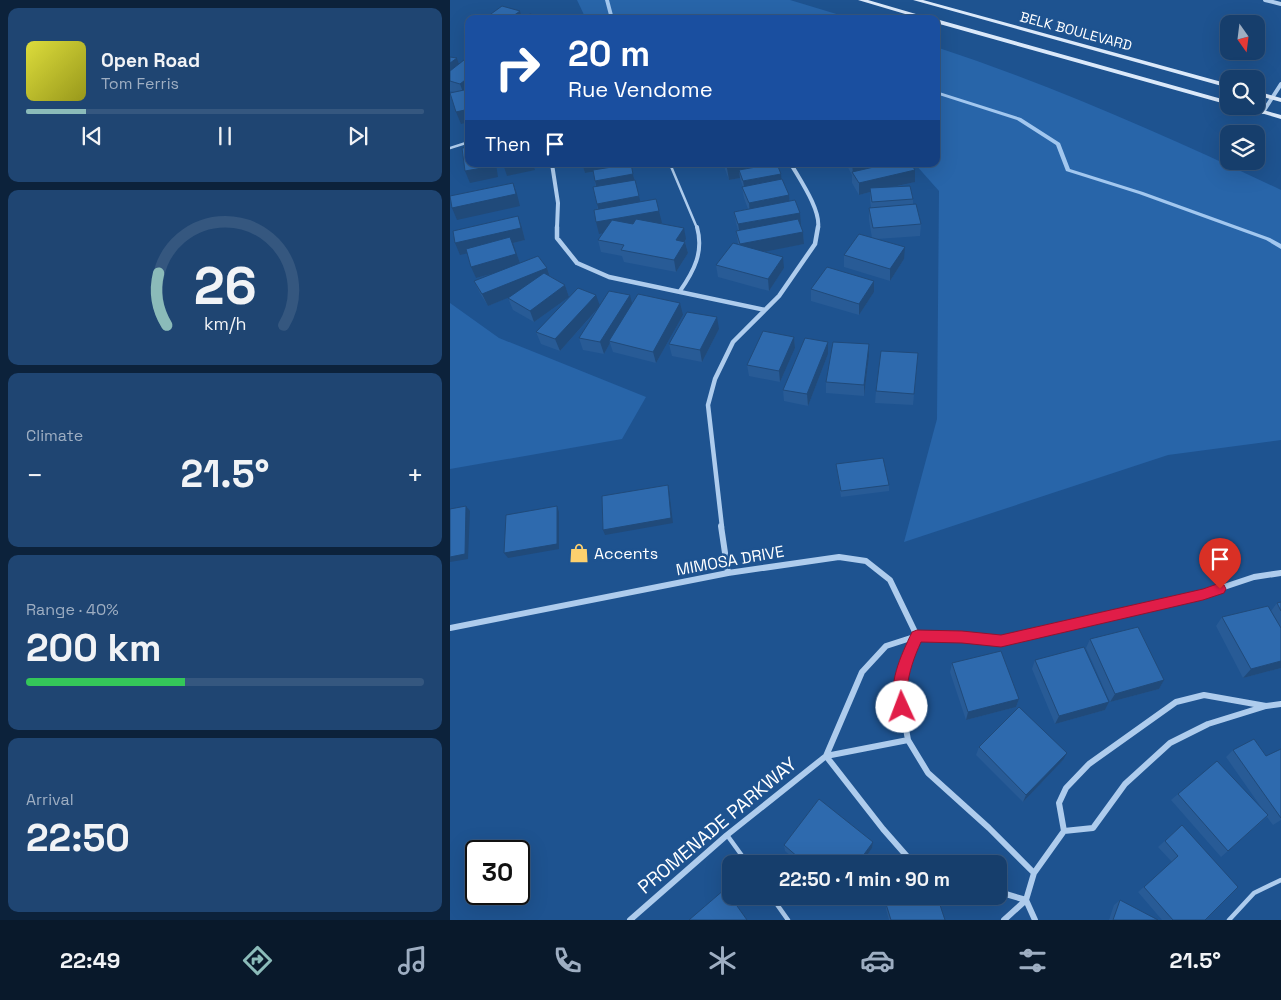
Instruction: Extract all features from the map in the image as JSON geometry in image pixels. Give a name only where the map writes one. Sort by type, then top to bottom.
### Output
[{"type":"street","points":[[862,0],[916,15]]},
{"type":"street","name":"BELK BOULEVARD","points":[[916,0],[1220,84]]},
{"type":"street","points":[[1266,0],[1281,4]]},
{"type":"street","name":"BELK BOULEVARD","points":[[940,22],[1220,100]]},
{"type":"street","points":[[1265,109],[1281,84]]},
{"type":"street","points":[[1265,95],[1281,100]]},
{"type":"street","points":[[1265,113],[1281,117]]},
{"type":"street","points":[[552,167],[558,203],[557,238],[577,263],[609,277],[765,310]]},
{"type":"street","points":[[728,573],[715,481],[708,405],[715,378],[734,342],[780,296],[815,244],[819,222],[810,198],[793,167]]},
{"type":"street","name":"MIMOSA DRIVE","points":[[450,628],[728,573],[839,557],[866,561],[890,580],[917,636]]},
{"type":"street","name":"PROMENADE PARKWAY","points":[[826,756],[862,672],[886,646],[917,636],[962,637],[1001,641],[1203,594],[1254,577],[1281,573]]},
{"type":"street","points":[[917,636],[906,662],[899,690],[908,740],[928,773],[989,828],[1034,873]]},
{"type":"street","points":[[1004,920],[1026,900],[1034,873],[1064,831],[1059,803],[1066,788],[1089,764],[1176,702],[1204,695],[1266,706]]},
{"type":"street","points":[[1064,831],[1093,828],[1125,784],[1170,743],[1208,724],[1266,706],[1281,704]]},
{"type":"street","name":"PROMENADE PARKWAY","points":[[630,920],[727,835],[826,756],[908,740]]},
{"type":"street","points":[[826,756],[906,855]]},
{"type":"street","points":[[1007,894],[1026,900],[1035,920]]},
{"type":"lane","points":[[450,148],[465,143]]},
{"type":"lane","points":[[671,167],[694,218],[701,246],[696,262],[680,291]]},
{"type":"lane","points":[[727,835],[741,855]]},
{"type":"lane","points":[[1229,920],[1254,893],[1281,880]]},
{"type":"lane","points":[[777,905],[788,920]]},
{"type":"shaded area","points":[[577,0],[790,0],[840,15],[584,15]]},
{"type":"shaded area","points":[[940,48],[1024,78],[1111,113],[1220,162],[1220,170],[1237,170],[1281,190],[1281,440],[1168,455],[904,542],[937,419],[939,191],[918,167],[940,167]]},
{"type":"shaded area","points":[[450,303],[499,338],[646,397],[622,439],[450,469]]},
{"type":"building","points":[[502,6],[520,11],[514,15],[490,15]]},
{"type":"building","points":[[450,57],[457,58],[450,63]]},
{"type":"building","points":[[465,60],[465,80],[460,84],[450,81],[450,71]]},
{"type":"building","points":[[465,90],[465,110],[456,112],[450,93]]},
{"type":"building","points":[[462,148],[465,148],[465,167],[487,167],[465,171]]},
{"type":"building","points":[[612,167],[632,167],[633,174],[595,181],[593,170]]},
{"type":"building","points":[[756,167],[778,167],[781,174],[743,181],[739,170]]},
{"type":"building","points":[[874,167],[913,167],[915,170],[859,183],[852,172]]},
{"type":"building","points":[[782,179],[789,195],[749,203],[742,187]]},
{"type":"building","points":[[635,180],[639,196],[597,204],[593,187]]},
{"type":"building","points":[[513,183],[516,194],[452,208],[450,196]]},
{"type":"building","points":[[910,186],[913,199],[872,202],[870,188]]},
{"type":"building","points":[[656,199],[659,211],[596,222],[594,210]]},
{"type":"building","points":[[795,200],[800,213],[738,224],[734,212]]},
{"type":"building","points":[[916,204],[921,224],[873,228],[869,208]]},
{"type":"building","points":[[518,216],[521,228],[455,243],[453,231]]},
{"type":"building","points":[[636,219],[684,228],[676,240],[685,242],[674,260],[621,250],[624,245],[598,240],[612,220],[633,224]]},
{"type":"building","points":[[798,219],[803,232],[740,244],[736,231]]},
{"type":"building","points":[[859,234],[905,247],[890,269],[844,255]]},
{"type":"building","points":[[510,237],[516,254],[471,267],[466,249]]},
{"type":"building","points":[[733,243],[783,257],[768,279],[716,265]]},
{"type":"building","points":[[538,256],[547,268],[482,294],[474,281]]},
{"type":"building","points":[[827,267],[874,281],[859,304],[811,289]]},
{"type":"building","points":[[544,273],[565,285],[530,311],[508,298]]},
{"type":"building","points":[[578,288],[596,295],[555,339],[536,332]]},
{"type":"building","points":[[609,291],[630,295],[600,342],[579,338]]},
{"type":"building","points":[[638,294],[680,303],[653,352],[609,341]]},
{"type":"building","points":[[687,312],[717,317],[700,350],[669,344]]},
{"type":"building","points":[[763,331],[794,337],[779,371],[747,365]]},
{"type":"building","points":[[805,338],[828,342],[807,394],[783,390]]},
{"type":"building","points":[[833,342],[869,344],[864,385],[826,382]]},
{"type":"building","points":[[881,351],[918,353],[914,394],[876,391]]},
{"type":"building","points":[[883,458],[889,485],[841,491],[836,464]]},
{"type":"building","points":[[668,485],[671,518],[603,530],[602,496]]},
{"type":"building","points":[[466,506],[465,554],[450,557],[450,509]]},
{"type":"building","points":[[557,506],[557,544],[504,553],[506,515]]},
{"type":"building","points":[[1281,602],[1281,611],[1277,603]]},
{"type":"building","points":[[1268,606],[1281,628],[1281,661],[1251,669],[1222,617]]},
{"type":"building","points":[[1138,627],[1164,680],[1115,694],[1090,639]]},
{"type":"building","points":[[1084,647],[1109,702],[1059,716],[1035,660]]},
{"type":"building","points":[[1001,651],[1019,699],[968,712],[952,663]]},
{"type":"building","points":[[1019,707],[1067,753],[1026,795],[979,747]]},
{"type":"building","points":[[1254,739],[1266,756],[1281,749],[1281,818],[1233,750]]},
{"type":"building","points":[[1217,761],[1268,815],[1228,851],[1178,794]]},
{"type":"building","points":[[819,799],[873,842],[864,855],[796,855],[784,845]]},
{"type":"building","points":[[1182,825],[1238,887],[1205,920],[1173,920],[1144,887],[1178,856],[1165,841]]},
{"type":"building","points":[[722,892],[722,905],[736,905],[747,920],[689,920]]},
{"type":"building","points":[[1120,900],[1158,920],[1113,920]]},
{"type":"building","points":[[886,905],[940,905],[945,920],[891,920]]},
{"type":"waterway","points":[[607,0],[611,15]]},
{"type":"waterway","points":[[940,93],[1019,119],[1058,144],[1068,170],[1141,193],[1268,239],[1281,247]]},
{"type":"place","name":"Accents","points":[[579,553]]},
{"type":"route","points":[[902,707],[899,690],[906,662],[917,636],[962,637],[1001,641],[1220,589]]}]
